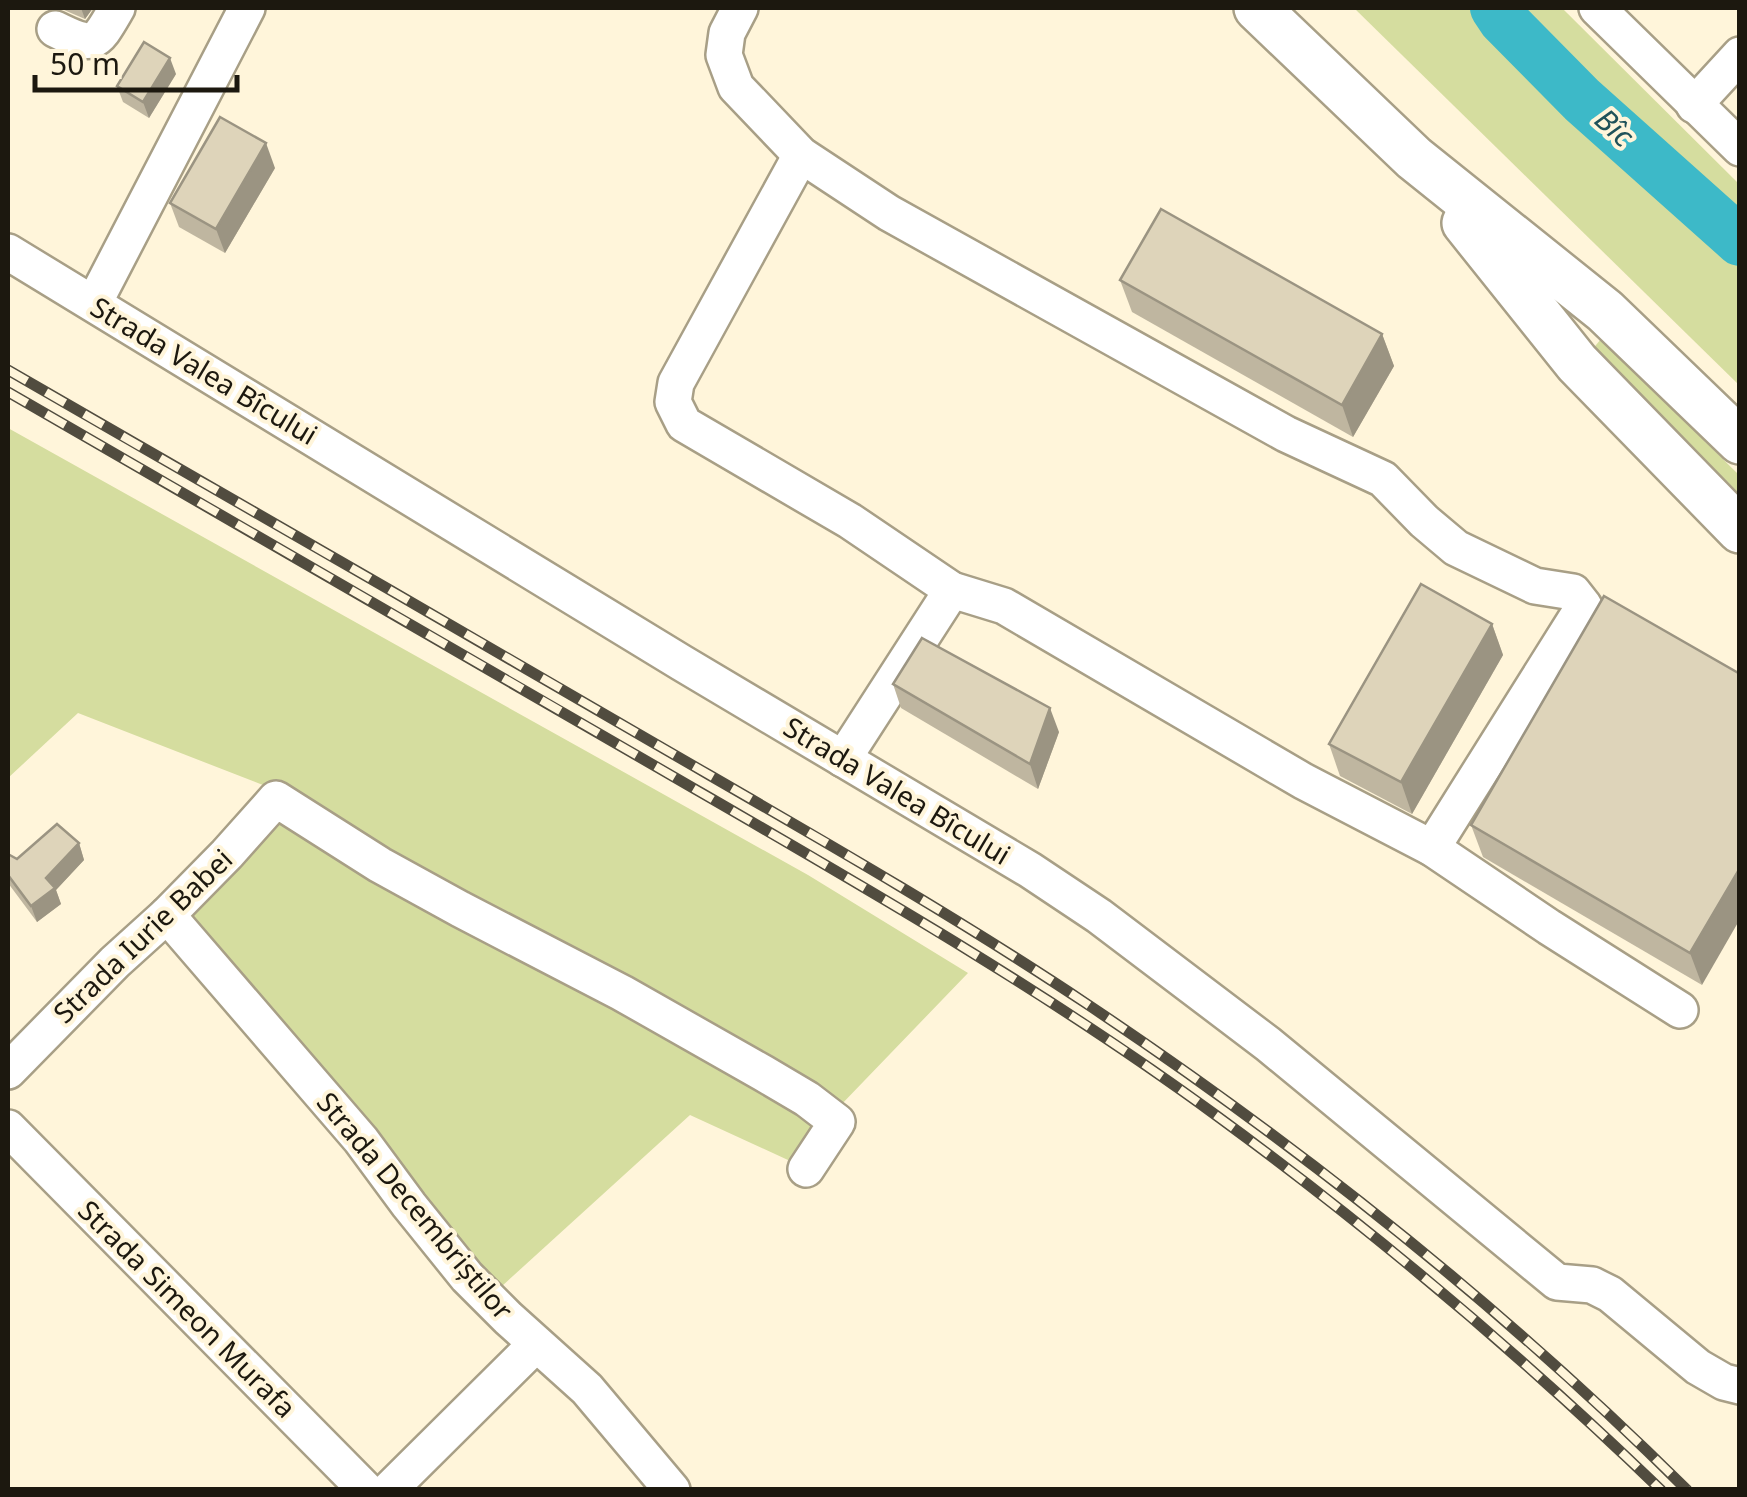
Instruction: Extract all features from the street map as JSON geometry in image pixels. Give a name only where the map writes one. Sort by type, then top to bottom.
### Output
[{"type":"main road","points":[[1257,8],[1414,158],[1605,312],[1740,441]]},
{"type":"main road","points":[[1414,158],[1577,363],[1740,530]]},
{"type":"street","points":[[56,29],[83,42],[92,41],[117,8]]},
{"type":"street","points":[[94,303],[247,8]]},
{"type":"street","points":[[740,8],[727,33],[724,55],[736,86],[801,155],[889,213],[1286,434],[1383,479],[1456,548],[1535,586],[1573,592],[1584,606],[1432,848]]},
{"type":"street","points":[[1597,8],[1740,148]]},
{"type":"street","points":[[1694,105],[1740,56]]},
{"type":"street","points":[[801,155],[676,383],[672,402],[684,424],[850,521],[952,590],[1004,606],[1304,781],[1432,848],[1680,1010]]},
{"type":"street","name":"Strada Valea Bîcului","points":[[8,252],[1030,870],[1099,916],[1268,1044],[1557,1282],[1592,1285],[1610,1294],[1698,1367],[1740,1386]]},
{"type":"street","points":[[844,759],[952,590]]},
{"type":"street","name":"Strada Iurie Babei","points":[[8,1070],[228,854],[276,800],[428,892],[622,993],[807,1099],[837,1122],[806,1168]]},
{"type":"street","name":"Strada Decembriștilor","points":[[167,915],[360,1140],[467,1277],[587,1389],[672,1490]]},
{"type":"street","name":"Strada Simeon Murafa","points":[[8,1128],[366,1490]]},
{"type":"street","points":[[389,1490],[536,1344]]},
{"type":"green space","points":[[1354,8],[1562,8],[1739,184],[1739,385]]},
{"type":"green space","points":[[1601,339],[1739,475],[1739,499],[1591,351]]},
{"type":"green space","points":[[8,428],[808,875],[968,973],[838,1108],[268,787],[78,713],[8,778]]},
{"type":"green space","points":[[276,818],[821,1121],[801,1166],[690,1115],[491,1296],[188,922]]},
{"type":"building","points":[[144,42],[170,58],[143,102],[117,86]]},
{"type":"building","points":[[220,117],[266,143],[216,229],[170,203]]},
{"type":"building","points":[[1161,209],[1382,334],[1342,405],[1120,280]]},
{"type":"building","points":[[1421,584],[1492,624],[1401,782],[1329,744]]},
{"type":"building","points":[[1604,596],[1740,674],[1740,868],[1690,953],[1471,825]]},
{"type":"building","points":[[922,638],[1050,708],[1030,764],[893,684]]},
{"type":"building","points":[[57,824],[79,843],[46,878],[55,888],[31,906],[8,875],[8,854],[17,859]]},
{"type":"waterway","name":"Bîc","points":[[1495,8],[1582,100],[1740,241]]},
{"type":"railway","points":[[8,370],[853,859],[1087,1004],[1167,1058],[1399,1232],[1546,1357],[1687,1490]]},
{"type":"railway","points":[[8,392],[813,857],[1086,1025],[1217,1116],[1389,1249],[1500,1342],[1661,1490]]}]
